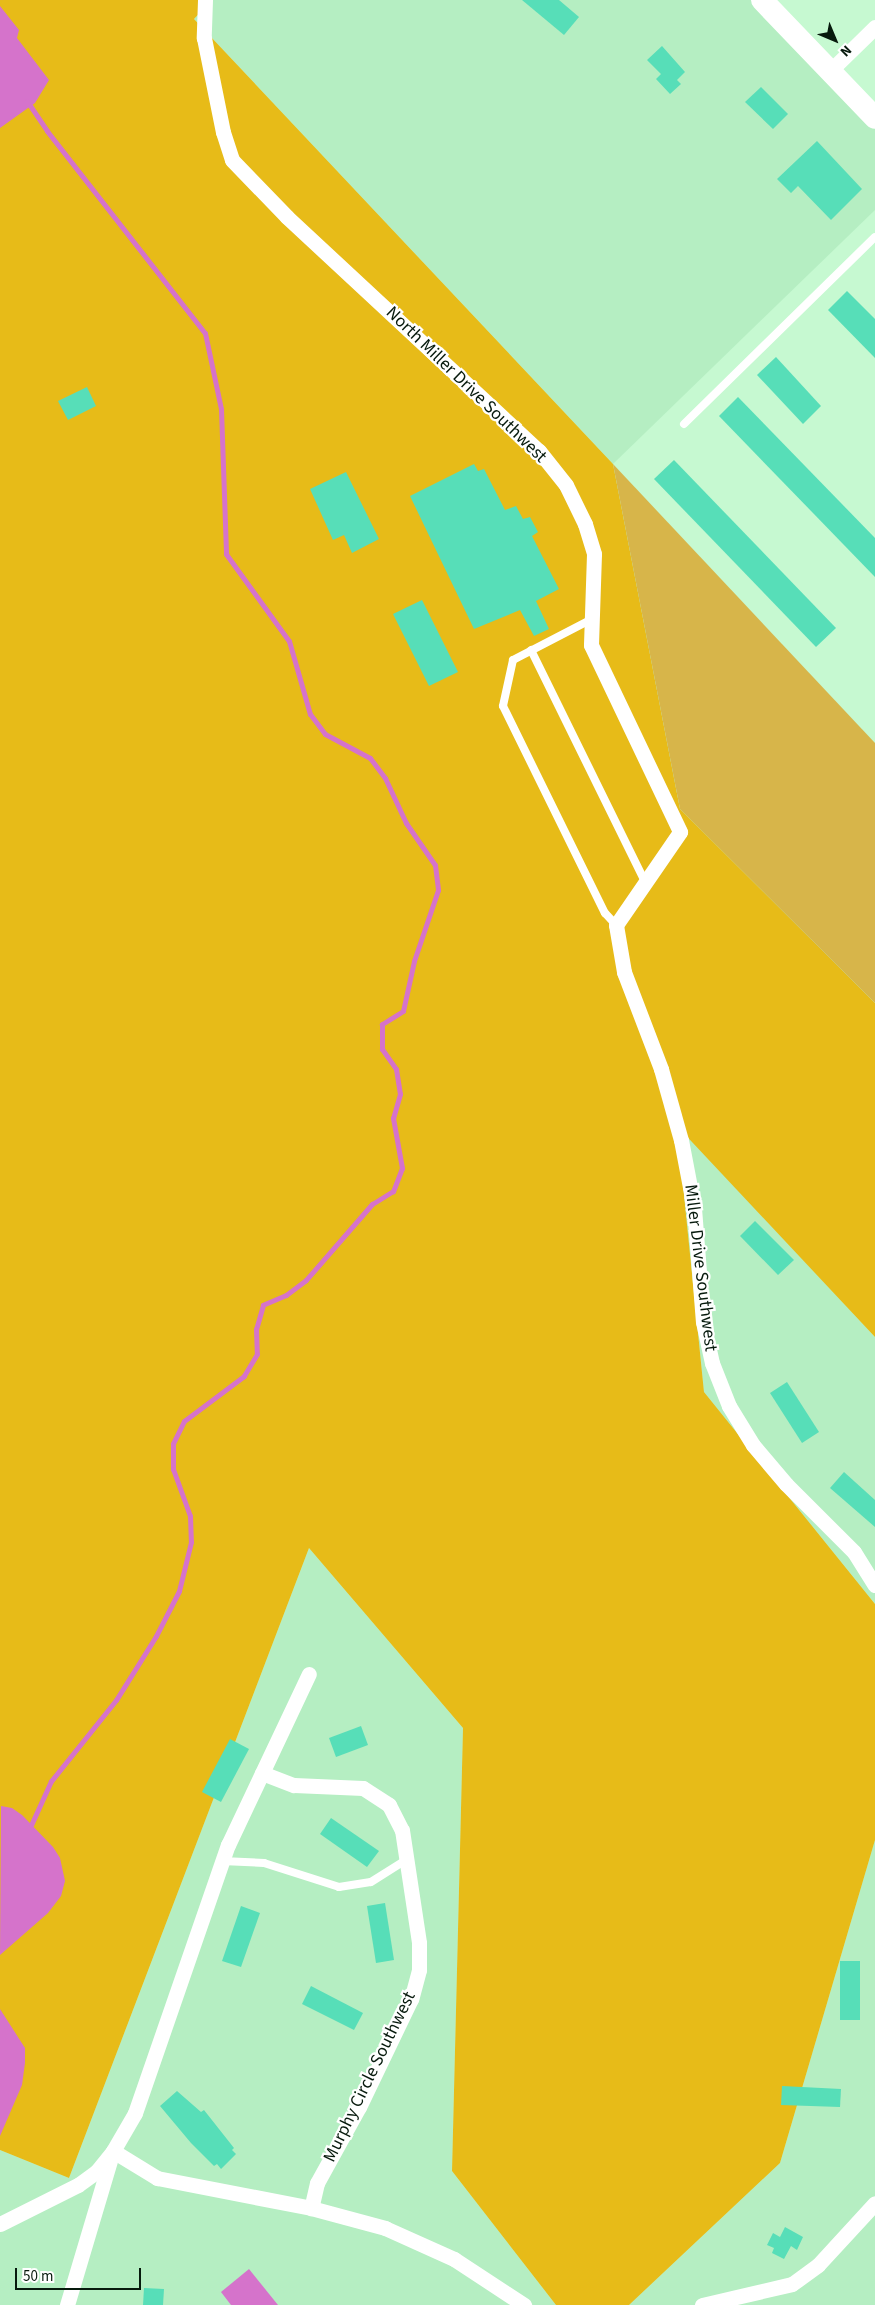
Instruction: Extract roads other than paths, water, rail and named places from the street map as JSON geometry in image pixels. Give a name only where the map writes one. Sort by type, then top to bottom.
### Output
[{"type":"street","name":"North Miller Drive Southwest","points":[[206,0],[204,38],[223,132],[232,160],[287,217],[540,451],[566,485],[585,524],[594,554],[591,645],[680,832],[616,925]]},
{"type":"street","points":[[762,0],[875,118]]},
{"type":"street","points":[[830,71],[875,27]]},
{"type":"street","name":"Miller Drive Southwest","points":[[616,925],[623,964],[661,1069],[682,1140],[694,1208],[703,1322],[712,1363],[726,1397],[753,1445],[786,1484],[854,1552],[875,1585]]},
{"type":"street","points":[[0,2224],[78,2185],[96,2171],[113,2151],[135,2113],[222,1861],[309,1674]]},
{"type":"street","name":"Murphy Circle Southwest","points":[[262,1772],[294,1785],[363,1788],[376,1794],[389,1805],[402,1830],[419,1943],[419,1970],[411,1999],[359,2107],[317,2183],[311,2208]]},
{"type":"street","points":[[113,2151],[157,2178],[311,2208],[385,2228],[454,2259],[524,2305]]},
{"type":"street","points":[[67,2305],[113,2151]]},
{"type":"street","points":[[702,2305],[792,2284],[818,2265],[875,2203]]},
{"type":"lane","points":[[684,424],[875,237]]},
{"type":"lane","points":[[592,619],[513,660],[503,706],[605,913],[616,925]]},
{"type":"lane","points":[[532,650],[646,884]]},
{"type":"lane","points":[[222,1861],[264,1863],[339,1887],[370,1882],[406,1860]]},
{"type":"waterway","points":[[27,101],[47,131],[205,333],[221,409],[226,554],[289,641],[310,714],[325,734],[370,758],[385,778],[406,823],[435,865],[438,890],[414,961],[403,1011],[382,1024],[382,1049],[396,1069],[400,1094],[393,1118],[402,1168],[393,1191],[372,1204],[306,1280],[286,1295],[263,1305],[256,1329],[257,1354],[244,1376],[184,1421],[173,1444],[173,1469],[190,1516],[191,1542],[179,1591],[156,1636],[116,1700],[51,1781],[31,1825]]}]
